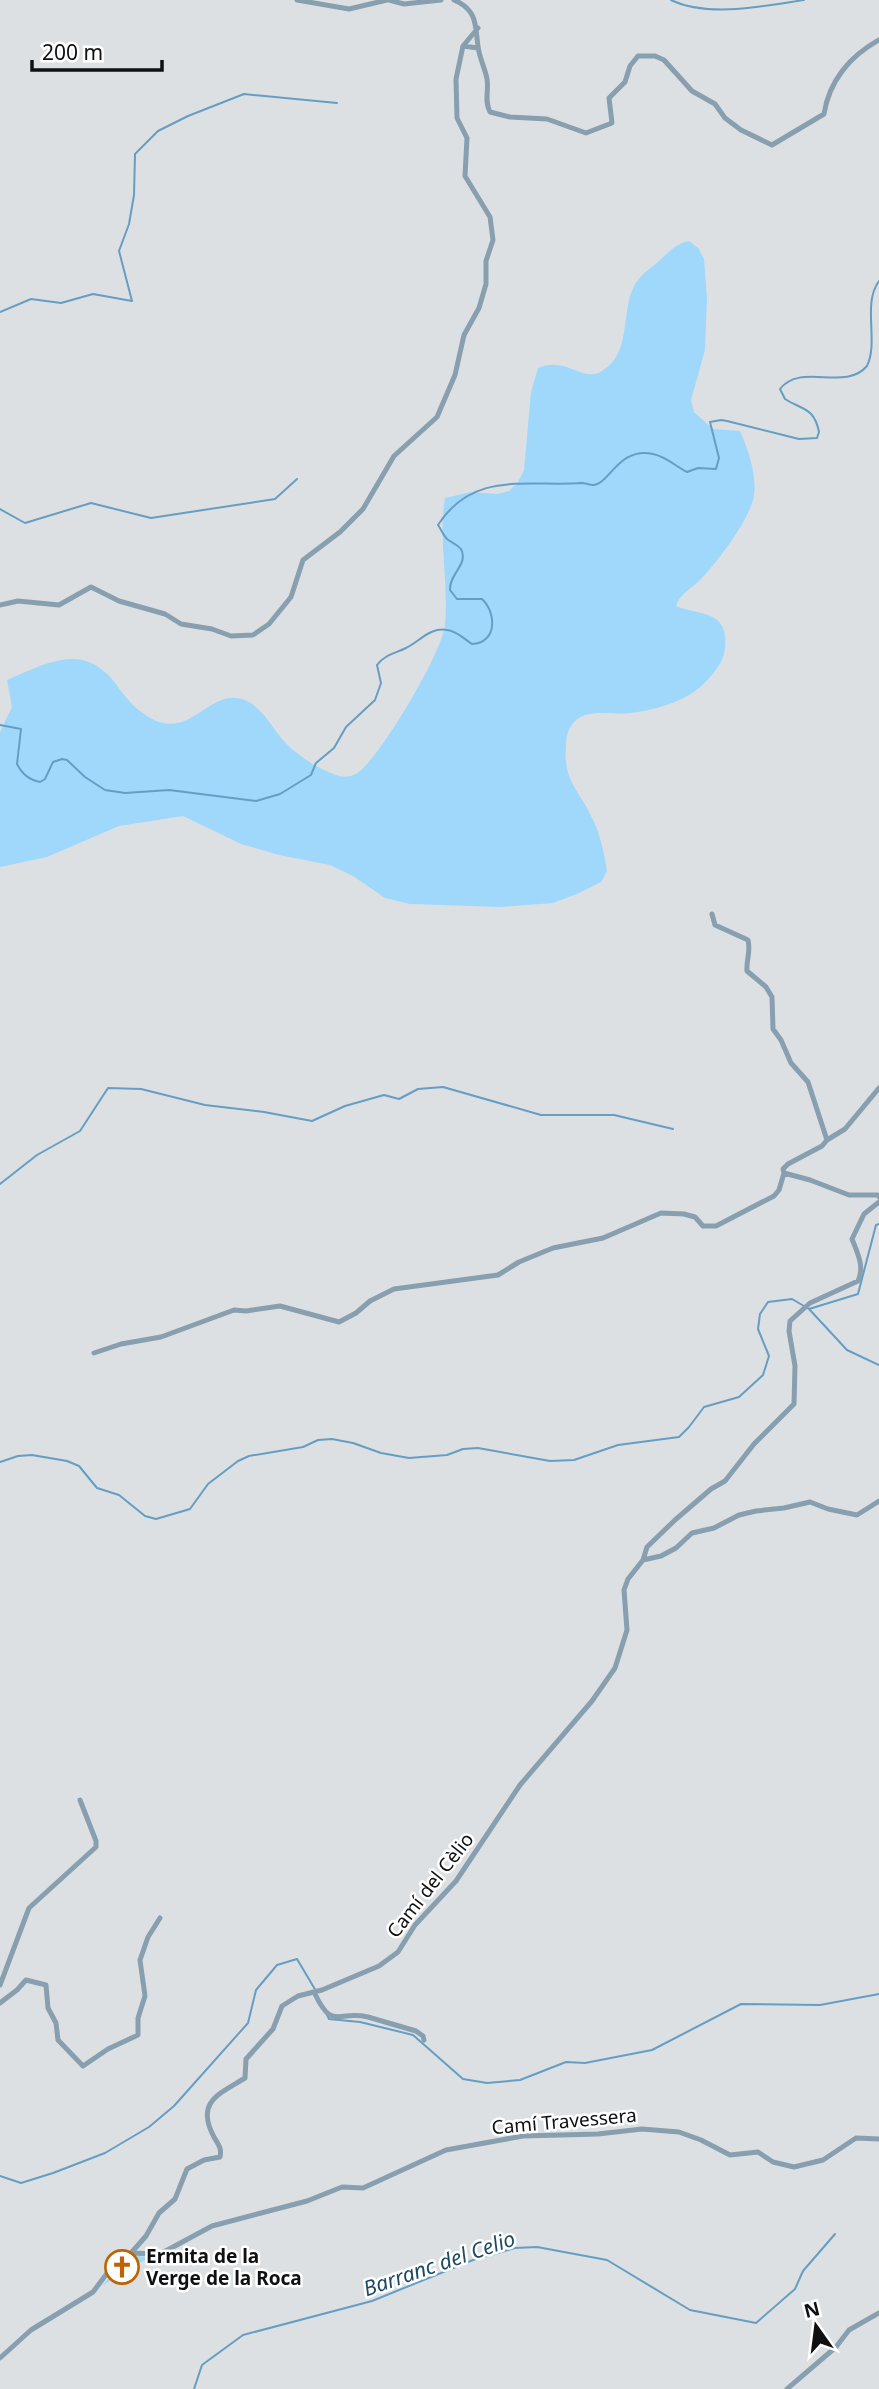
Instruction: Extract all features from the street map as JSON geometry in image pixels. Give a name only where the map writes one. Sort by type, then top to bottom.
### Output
[{"type":"street","points":[[297,0],[349,9],[388,0],[404,4],[441,0]]},
{"type":"street","points":[[454,0],[472,13],[478,28],[478,48],[487,77],[485,98],[490,112],[547,120],[586,133],[607,126],[613,120],[609,98],[625,82],[633,60],[638,55],[655,56],[664,60],[692,91],[715,104],[725,118],[741,130],[772,145],[824,114],[827,97],[841,71],[866,47],[879,40]]},
{"type":"street","points":[[0,605],[18,601],[59,605],[91,587],[119,601],[165,614],[181,624],[241,637],[259,632],[282,609],[290,597],[303,560],[340,532],[363,509],[394,456],[437,417],[456,374],[464,335],[479,309],[486,284],[486,261],[493,240],[490,217],[465,176],[467,138],[457,118],[456,79],[463,46],[478,28]]},
{"type":"street","points":[[463,46],[478,48]]},
{"type":"street","points":[[712,914],[715,925],[748,940],[750,948],[747,971],[761,982],[772,998],[773,1029],[791,1063],[808,1082],[827,1140]]},
{"type":"street","points":[[94,1353],[121,1344],[161,1337],[234,1310],[280,1306],[339,1322],[394,1289],[498,1275],[519,1262],[553,1248],[603,1238],[661,1213],[684,1214],[695,1217],[703,1226],[716,1226],[774,1196],[779,1190],[783,1168],[822,1146],[845,1129],[879,1088]]},
{"type":"street","points":[[784,1173],[849,1195],[878,1195],[879,1200]]},
{"type":"street","name":"Camí del Cèlio","points":[[0,2358],[31,2330],[93,2292],[114,2264],[131,2253],[146,2236],[159,2213],[175,2199],[187,2169],[204,2160],[220,2157],[221,2149],[206,2120],[207,2109],[213,2098],[225,2088],[245,2078],[246,2059],[273,2029],[282,2006],[298,1996],[354,1979],[379,1966],[398,1952],[415,1925],[456,1881],[520,1786],[592,1701],[615,1668],[626,1630],[624,1590],[628,1579],[643,1560],[647,1547],[675,1520],[725,1481],[754,1444],[794,1404],[795,1366],[790,1321],[810,1303],[858,1281],[862,1274],[852,1239],[864,1214],[879,1200]]},
{"type":"street","points":[[643,1560],[661,1556],[676,1548],[688,1536],[714,1528],[739,1515],[810,1502],[858,1515],[879,1501]]},
{"type":"street","points":[[0,1984],[29,1908],[96,1847],[80,1800]]},
{"type":"street","points":[[0,2003],[26,1980],[46,1985],[49,1991],[48,2008],[60,2045],[83,2066],[87,2065],[108,2049],[138,2035],[138,2018],[145,1996],[140,1960],[148,1937],[160,1918]]},
{"type":"street","points":[[314,1992],[326,2014],[336,2018],[360,2015],[368,2017],[416,2031],[424,2040]]},
{"type":"street","name":"Camí Travessera","points":[[131,2253],[160,2254],[212,2226],[307,2201],[342,2188],[363,2188],[446,2150],[523,2136],[598,2134],[642,2129],[679,2132],[730,2155],[758,2152],[773,2162],[794,2166],[823,2160],[856,2138],[879,2139]]},
{"type":"street","points":[[787,2389],[836,2347],[849,2330],[879,2313]]},
{"type":"shaded area","points":[[689,241],[698,248],[704,259],[707,298],[705,350],[691,400],[694,412],[713,429],[740,431],[753,471],[754,495],[747,515],[733,539],[676,606],[712,617],[723,628],[724,652],[714,673],[695,691],[675,702],[631,713],[583,716],[571,726],[567,736],[567,769],[600,839],[607,871],[601,882],[553,903],[501,907],[410,904],[385,898],[353,876],[330,865],[241,844],[183,816],[119,826],[47,857],[0,867],[0,732],[12,707],[7,680],[51,662],[78,659],[91,663],[104,671],[128,700],[143,713],[168,724],[191,717],[223,699],[247,701],[263,714],[288,745],[307,760],[339,776],[352,776],[360,771],[396,724],[423,678],[441,639],[446,609],[443,530],[445,498],[471,492],[497,494],[509,491],[518,482],[524,470],[531,392],[538,368],[557,365],[593,374],[611,364],[622,342],[632,291],[638,280],[672,249]]},
{"type":"shaded area","points":[[137,2256],[153,2257],[134,2265],[102,2286],[122,2262]]},
{"type":"waterway","points":[[671,0],[686,5],[719,9],[804,0]]},
{"type":"waterway","points":[[0,312],[31,299],[61,303],[93,294],[132,301],[119,251],[129,224],[134,195],[135,154],[158,131],[244,94],[337,103]]},
{"type":"waterway","points":[[0,725],[21,729],[17,764],[26,776],[40,782],[45,779],[53,762],[62,759],[67,760],[85,777],[105,790],[125,793],[169,790],[256,801],[280,794],[311,775],[316,763],[334,748],[346,727],[375,700],[381,683],[377,665],[383,659],[435,631],[454,632],[472,644],[486,639],[490,633],[492,619],[482,599],[457,599],[450,590],[463,554],[438,525],[452,508],[468,496],[503,485],[593,485],[604,479],[623,460],[641,453],[663,457],[687,472],[698,468],[716,469],[719,458],[710,422],[727,421],[799,439],[817,438],[819,432],[811,413],[785,399],[780,389],[789,381],[799,378],[847,377],[867,366],[872,345],[872,300],[879,281]]},
{"type":"waterway","points":[[0,509],[25,523],[91,503],[151,518],[275,499],[297,479]]},
{"type":"waterway","points":[[0,1184],[37,1155],[80,1131],[108,1088],[141,1089],[205,1105],[312,1121],[345,1106],[384,1095],[399,1099],[418,1089],[443,1087],[541,1115],[614,1115],[673,1129]]},
{"type":"waterway","points":[[809,1309],[858,1294],[876,1225],[879,1224]]},
{"type":"waterway","points":[[0,1462],[32,1455],[67,1461],[79,1466],[97,1488],[119,1495],[145,1516],[156,1519],[190,1509],[208,1484],[238,1461],[249,1456],[303,1447],[318,1440],[332,1439],[353,1443],[381,1453],[409,1458],[447,1455],[463,1449],[478,1448],[550,1461],[574,1460],[618,1445],[679,1437],[704,1407],[739,1397],[763,1375],[769,1356],[758,1329],[760,1314],[768,1302],[792,1299],[809,1309],[847,1350],[879,1365]]},
{"type":"waterway","points":[[0,2176],[21,2183],[53,2173],[105,2153],[149,2127],[174,2106],[248,2023],[256,1990],[277,1965],[297,1959],[316,1991]]},
{"type":"waterway","points":[[327,2015],[329,2019],[360,2022],[413,2035],[463,2079],[487,2083],[520,2080],[566,2062],[585,2063],[652,2050],[741,2004],[820,2005],[879,1994]]},
{"type":"waterway","name":"Barranc del Celio","points":[[194,2389],[202,2365],[243,2335],[372,2301],[473,2260],[515,2248],[537,2247],[607,2260],[690,2310],[756,2323],[795,2289],[803,2271],[835,2234]]},
{"type":"place","name":"Ermita de la Verge de la Roca","points":[[122,2267]]}]
